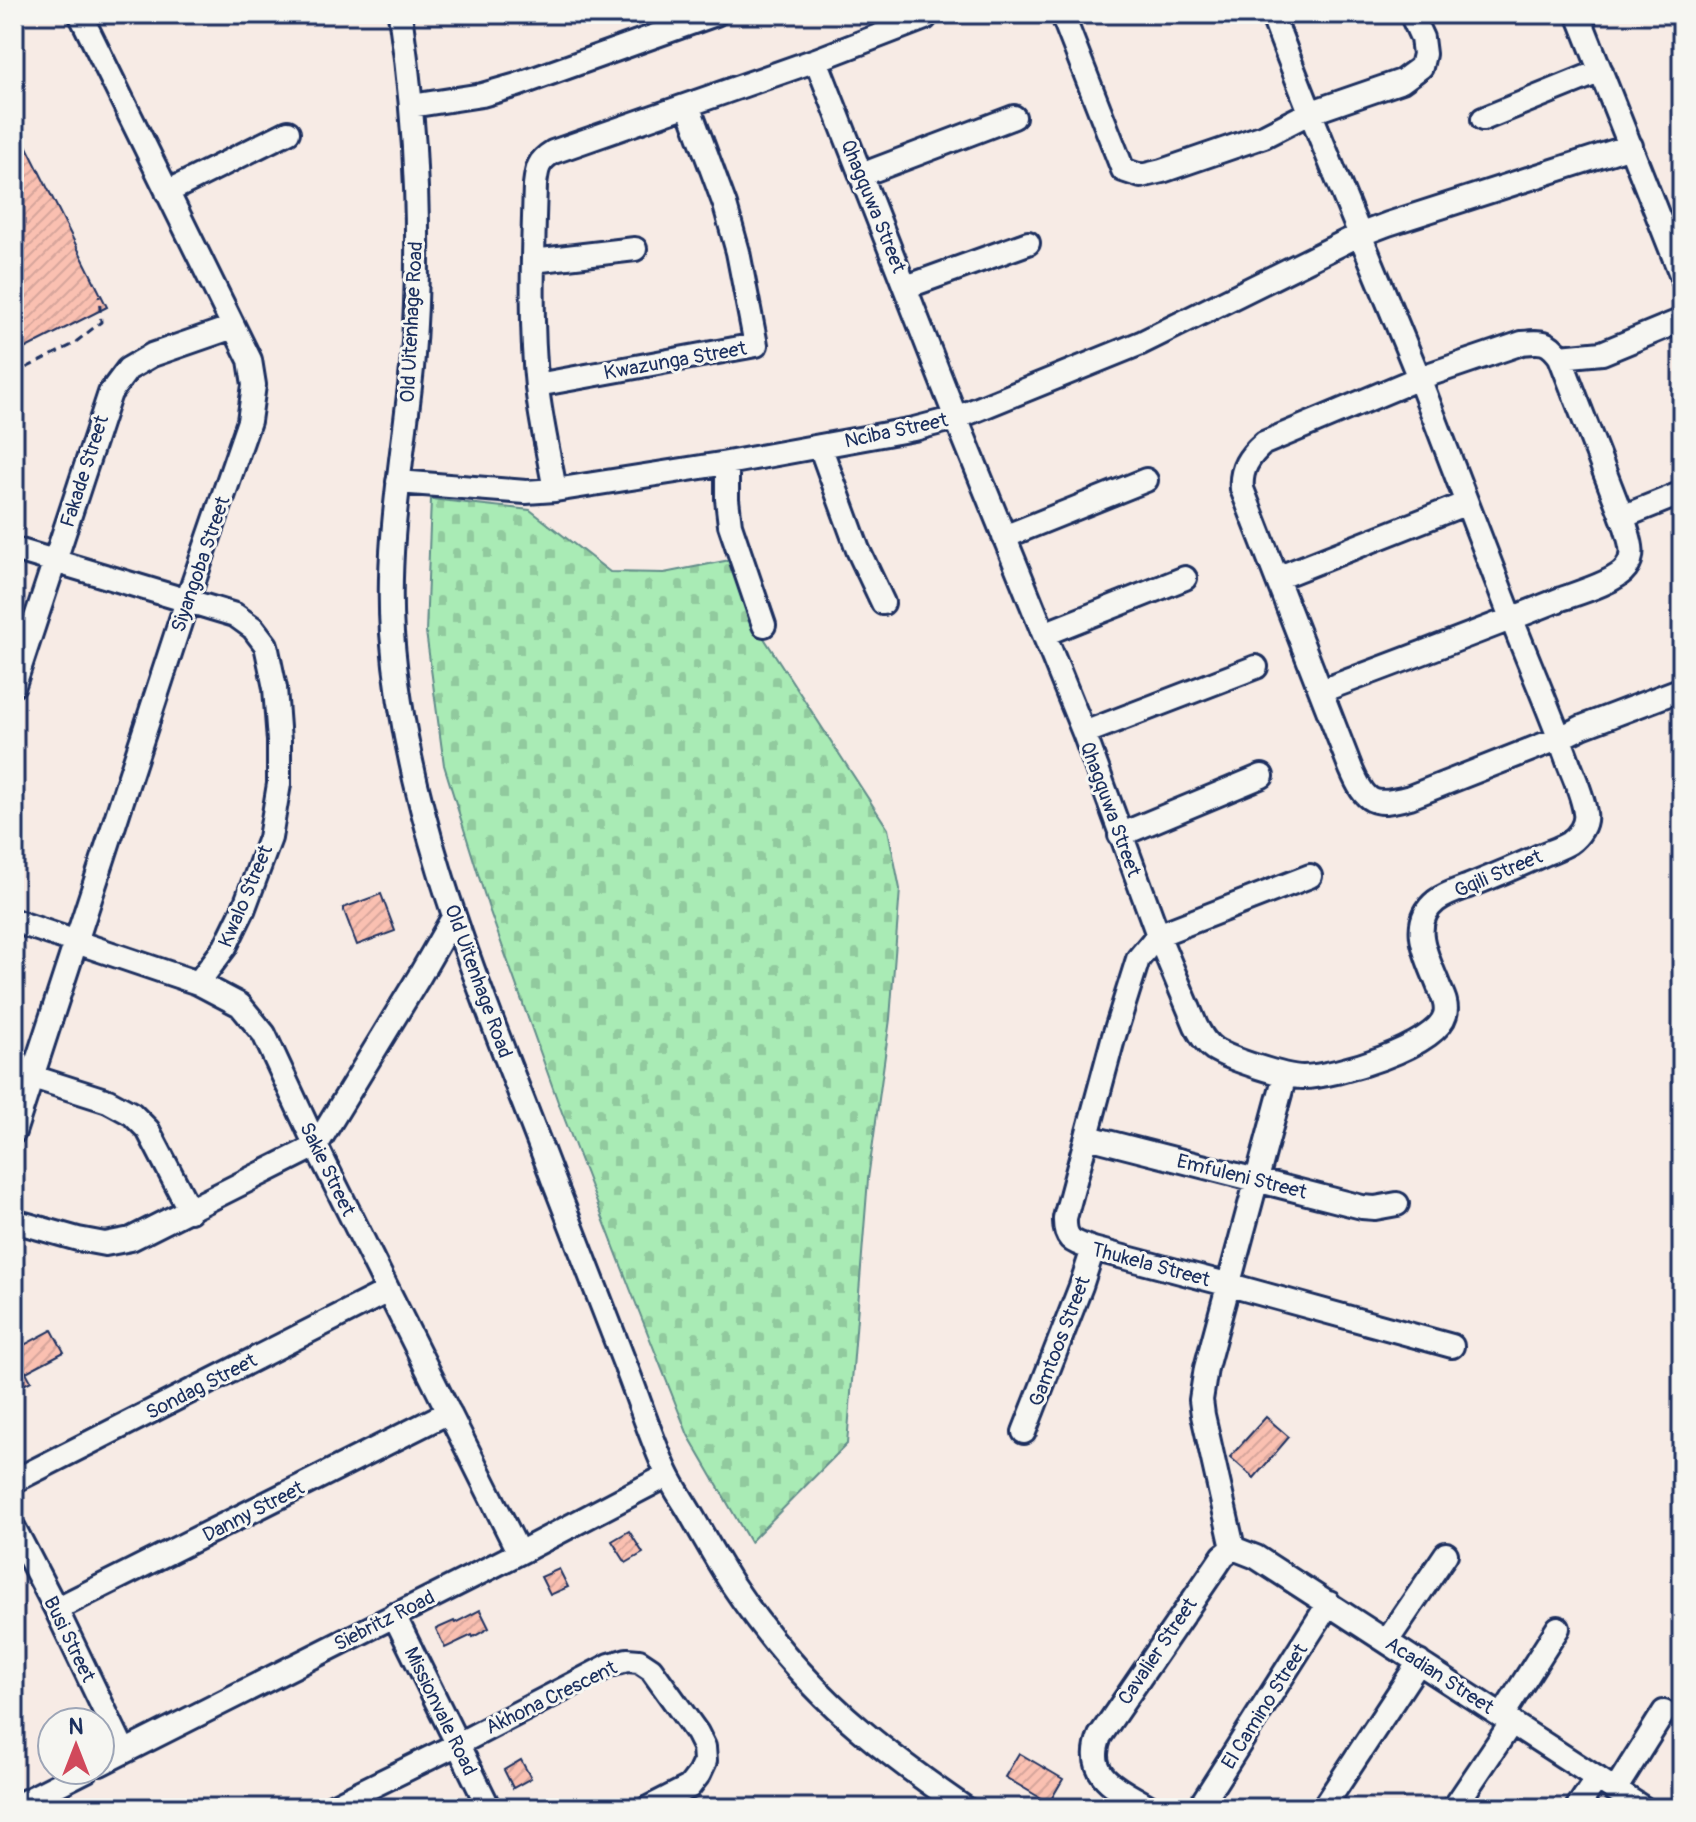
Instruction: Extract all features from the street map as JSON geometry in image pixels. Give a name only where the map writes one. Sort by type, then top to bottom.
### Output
[{"type":"street","name":"Siyangoba Street","points":[[14,1132],[249,421],[254,385],[250,360],[80,14]]},
{"type":"street","points":[[411,106],[482,95],[517,85],[716,14]]},
{"type":"street","points":[[1062,14],[1123,170],[1141,176],[1264,136],[1309,113],[1402,81],[1421,67],[1424,54],[1422,38],[1411,14]]},
{"type":"street","points":[[1272,14],[1560,738]]},
{"type":"street","points":[[1578,14],[1682,277]]},
{"type":"street","name":"Old Uitenhage Road","points":[[405,15],[415,180],[416,274],[412,362],[391,569],[392,632],[410,758],[423,815],[454,916],[668,1475],[734,1586],[777,1643],[815,1686],[858,1728],[965,1808]]},
{"type":"street","points":[[555,490],[537,385],[533,261],[536,172],[542,159],[553,152],[816,60],[925,18]]},
{"type":"street","name":"Qhagquwa Street","points":[[816,60],[1084,733],[1158,935]]},
{"type":"street","points":[[1483,119],[1601,71]]},
{"type":"street","name":"Kwazunga Street","points":[[537,385],[756,345],[732,228],[688,105]]},
{"type":"street","points":[[861,175],[1014,117]]},
{"type":"street","points":[[167,192],[288,132]]},
{"type":"street","name":"Nciba Street","points":[[398,482],[526,492],[555,490],[727,463],[914,429],[956,418],[1141,343],[1359,235],[1631,146]]},
{"type":"street","points":[[906,287],[1028,243]]},
{"type":"street","points":[[533,261],[635,249]]},
{"type":"street","points":[[1560,357],[1602,353],[1682,320]]},
{"type":"street","name":"Fakade Street","points":[[14,685],[110,393],[128,369],[152,355],[233,327]]},
{"type":"street","points":[[1321,691],[1511,619],[1617,576],[1627,568],[1632,546],[1560,357],[1552,346],[1539,341],[1522,343],[1419,378],[1264,443],[1252,453],[1245,466],[1242,489],[1321,691],[1361,792],[1373,801],[1389,803],[1410,797],[1682,689]]},
{"type":"street","points":[[820,446],[858,550],[883,603]]},
{"type":"street","points":[[727,463],[730,525],[764,625]]},
{"type":"street","points":[[1004,537],[1146,480]]},
{"type":"street","points":[[1622,517],[1682,493]]},
{"type":"street","points":[[1277,578],[1467,503]]},
{"type":"street","name":"Kwalo Street","points":[[14,549],[235,615],[253,628],[266,645],[275,688],[279,741],[279,784],[270,838],[244,908],[225,947],[198,983]]},
{"type":"street","points":[[1044,634],[1185,578]]},
{"type":"street","points":[[1084,733],[1256,667]]},
{"type":"street","name":"Gqili Street","points":[[1158,935],[1196,1026],[1214,1049],[1285,1075],[1303,1077],[1371,1062],[1405,1048],[1434,1032],[1445,1017],[1446,1004],[1421,939],[1422,921],[1428,908],[1440,897],[1569,843],[1586,822],[1585,809],[1560,738]]},
{"type":"street","points":[[1120,835],[1262,776]]},
{"type":"street","points":[[1158,935],[1310,876]]},
{"type":"street","points":[[14,1221],[105,1244],[131,1239],[316,1146],[454,916]]},
{"type":"street","name":"Sakie Street","points":[[14,921],[198,983],[240,1005],[264,1034],[316,1146],[519,1553]]},
{"type":"street","name":"Thukela Street","points":[[1158,935],[1138,959],[1131,977],[1065,1218],[1068,1237],[1077,1244],[1093,1249],[1452,1346]]},
{"type":"street","points":[[1233,1548],[1201,1400],[1206,1368],[1285,1075]]},
{"type":"street","points":[[33,1077],[108,1101],[132,1114],[148,1130],[190,1211]]},
{"type":"street","name":"Emfuleni Street","points":[[1088,1137],[1362,1207],[1397,1204]]},
{"type":"street","name":"Gamtoos Street","points":[[1024,1432],[1093,1249]]},
{"type":"street","name":"Sondag Street","points":[[14,1481],[388,1291]]},
{"type":"street","name":"Danny Street","points":[[56,1609],[449,1412]]},
{"type":"street","name":"Siebritz Road","points":[[116,1755],[668,1475]]},
{"type":"street","name":"Busi Street","points":[[14,1528],[124,1751]]},
{"type":"street","name":"Acadian Street","points":[[1233,1548],[1256,1557],[1329,1603],[1643,1808]]},
{"type":"street","name":"Cavalier Street","points":[[1151,1808],[1106,1780],[1095,1761],[1095,1749],[1100,1736],[1223,1556],[1233,1548]]},
{"type":"street","points":[[1387,1641],[1446,1554]]},
{"type":"street","name":"El Camino Street","points":[[1199,1808],[1329,1603]]},
{"type":"street","name":"Missionvale Road","points":[[394,1615],[489,1808]]},
{"type":"street","points":[[1454,1808],[1558,1628]]},
{"type":"street","name":"Akhona Crescent","points":[[458,1744],[610,1665],[627,1660],[639,1661],[651,1669],[697,1733],[704,1747],[705,1761],[689,1787],[648,1808]]},
{"type":"street","points":[[1323,1808],[1419,1662]]},
{"type":"street","points":[[1577,1808],[1606,1784],[1664,1712]]},
{"type":"street","points":[[328,1808],[458,1744]]},
{"type":"street","points":[[14,1807],[55,1786]]},
{"type":"path","points":[[1670,14],[1682,45]]},
{"type":"path","points":[[14,374],[72,345],[101,322],[99,296]]},
{"type":"green space","points":[[431,499],[530,510],[610,572],[664,573],[730,560],[762,635],[888,829],[900,889],[890,1019],[868,1179],[847,1444],[750,1542],[688,1435],[631,1291],[558,1102],[488,906],[444,765],[426,632]]},
{"type":"building","points":[[14,121],[107,307],[14,354]]},
{"type":"building","points":[[381,894],[395,931],[357,945],[343,908]]},
{"type":"building","points":[[52,1330],[64,1352],[26,1372],[31,1381],[14,1390],[14,1348]]},
{"type":"building","points":[[1266,1417],[1289,1437],[1254,1478],[1230,1457]]},
{"type":"building","points":[[629,1531],[643,1553],[626,1563],[612,1541]]},
{"type":"building","points":[[559,1569],[568,1587],[550,1595],[541,1577]]},
{"type":"building","points":[[480,1610],[489,1628],[445,1648],[436,1629]]},
{"type":"building","points":[[1019,1753],[1063,1779],[1049,1803],[1005,1777]]},
{"type":"building","points":[[521,1760],[531,1778],[513,1788],[504,1770]]}]
